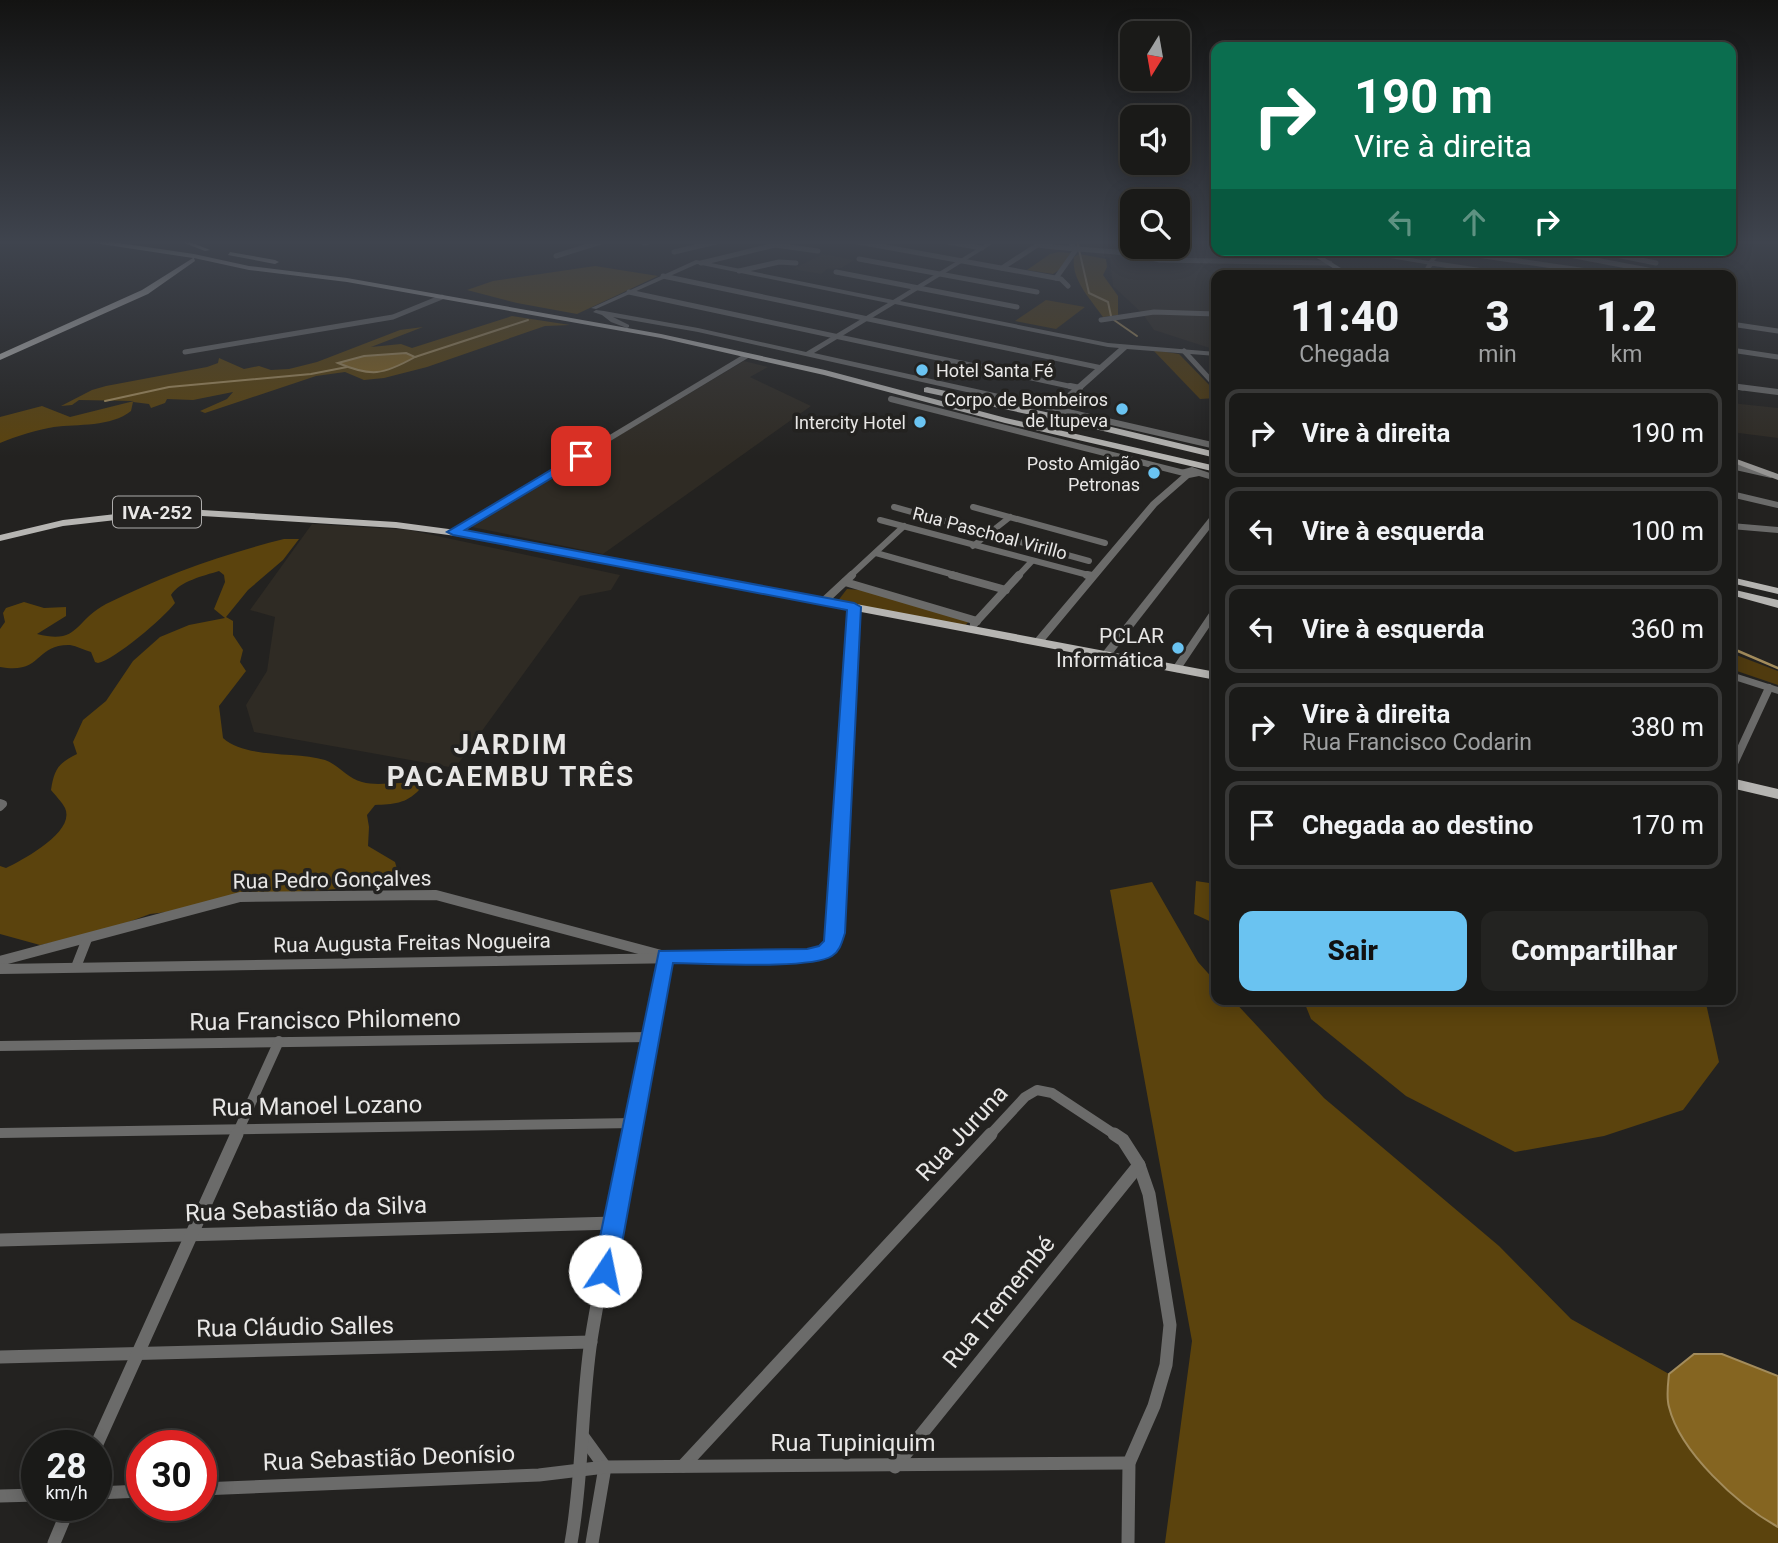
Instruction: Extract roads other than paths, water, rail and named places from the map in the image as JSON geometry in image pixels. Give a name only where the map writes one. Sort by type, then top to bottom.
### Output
[{"type":"main road","points":[[0,357],[98,313]]},
{"type":"main road","points":[[532,313],[749,355],[994,421],[1005,420],[1190,471],[1211,473]]},
{"type":"main road","points":[[552,313],[627,326],[1034,412],[1066,414],[1211,453]]},
{"type":"main road","points":[[994,421],[995,412],[1008,405]]},
{"type":"main road","points":[[1005,420],[1003,417],[1008,405]]},
{"type":"main road","points":[[1190,471],[1206,461],[1205,454],[1200,450]]},
{"type":"main road","name":"IVA-252","points":[[0,538],[63,523],[169,512],[317,519],[453,532],[854,607],[973,625],[1038,642],[1211,675]]},
{"type":"main road","points":[[1736,576],[1778,594]]},
{"type":"main road","points":[[1736,583],[1754,585]]},
{"type":"main road","points":[[1736,583],[1778,594]]},
{"type":"main road","points":[[1736,593],[1778,604]]},
{"type":"main road","points":[[1736,784],[1778,794]]},
{"type":"street","points":[[185,352],[393,317],[403,313]]},
{"type":"street","points":[[586,319],[595,313]]},
{"type":"street","points":[[601,313],[627,326]]},
{"type":"street","points":[[608,313],[808,354],[1008,405],[1066,414],[1211,445]]},
{"type":"street","points":[[731,313],[1080,387]]},
{"type":"street","points":[[842,313],[1102,368]]},
{"type":"street","points":[[808,354],[874,313]]},
{"type":"street","points":[[950,313],[1125,347],[1211,354]]},
{"type":"street","points":[[1101,320],[1153,313]]},
{"type":"street","points":[[1153,313],[1211,314]]},
{"type":"street","points":[[1736,325],[1778,331]]},
{"type":"street","points":[[1066,414],[1080,387],[1125,347]]},
{"type":"street","points":[[1184,351],[1211,381]]},
{"type":"street","points":[[1736,351],[1778,357]]},
{"type":"street","points":[[453,532],[749,355]]},
{"type":"street","points":[[1204,373],[1211,374]]},
{"type":"street","points":[[1736,387],[1778,392]]},
{"type":"street","points":[[891,399],[994,421],[1190,471]]},
{"type":"street","points":[[1034,412],[1066,414]]},
{"type":"street","points":[[1739,466],[1776,476]]},
{"type":"street","points":[[1038,642],[1154,504],[1190,471]]},
{"type":"street","points":[[1736,495],[1778,505]]},
{"type":"street","points":[[894,507],[1089,561]]},
{"type":"street","points":[[973,507],[1105,543]]},
{"type":"street","points":[[973,546],[1010,517]]},
{"type":"street","name":"Rua Paschoal Virillo","points":[[880,520],[1092,576]]},
{"type":"street","points":[[1106,655],[1211,521]]},
{"type":"street","points":[[824,601],[904,526]]},
{"type":"street","points":[[1736,526],[1778,530]]},
{"type":"street","points":[[983,549],[998,536]]},
{"type":"street","points":[[876,553],[1006,590]]},
{"type":"street","points":[[845,582],[973,625],[1032,561]]},
{"type":"street","name":"Rua Augusta Freitas Nogueira","points":[[0,969],[405,964],[665,956],[807,956],[824,952],[832,945],[836,933],[854,607]]},
{"type":"street","points":[[1177,668],[1211,617]]},
{"type":"street","points":[[1736,677],[1774,689],[1736,761]]},
{"type":"street","name":"Rua Pedro Gonçalves","points":[[0,961],[240,897],[436,895],[665,956]]},
{"type":"street","points":[[76,968],[87,939]]},
{"type":"street","points":[[571,1543],[578,1504],[578,1470],[584,1438],[591,1342],[665,956]]},
{"type":"street","name":"Rua Francisco Philomeno","points":[[0,1046],[650,1037]]},
{"type":"street","points":[[103,1430],[279,1041]]},
{"type":"street","name":"Rua Juruna","points":[[683,1466],[1025,1097],[1037,1090],[1052,1093],[1123,1140],[1139,1165],[1149,1194],[1170,1325],[1166,1365],[1154,1406],[1129,1463],[1128,1543]]},
{"type":"street","name":"Rua Manoel Lozano","points":[[0,1133],[634,1123]]},
{"type":"street","name":"Rua Tremembé","points":[[895,1467],[1139,1165]]},
{"type":"street","name":"Rua Sebastião da Silva","points":[[0,1240],[614,1223]]},
{"type":"street","name":"Rua Cláudio Salles","points":[[0,1357],[591,1342]]},
{"type":"street","points":[[584,1438],[605,1466],[592,1543]]},
{"type":"street","name":"Rua Tupiniquim","points":[[578,1470],[605,1466],[895,1467],[1129,1463]]},
{"type":"street","name":"Rua Sebastião Deonísio","points":[[217,1488],[539,1475],[578,1470]]},
{"type":"street","points":[[0,1496],[21,1495]]},
{"type":"street","points":[[54,1543],[63,1521]]},
{"type":"waterway","points":[[415,357],[528,320]]},
{"type":"waterway","points":[[1114,320],[1137,336]]},
{"type":"waterway","points":[[105,401],[169,387],[311,374],[347,367]]},
{"type":"waterway","points":[[1736,650],[1778,668]]},
{"type":"place","name":"Hotel Santa Fé","points":[[922,370]]},
{"type":"place","name":"Corpo de Bombeiros de Itupeva","points":[[1122,409]]},
{"type":"place","name":"Intercity Hotel","points":[[920,422]]},
{"type":"place","name":"Posto Amigão Petronas","points":[[1154,473]]},
{"type":"place","name":"PCLAR Informática","points":[[1178,648]]},
{"type":"district","name":"JARDIM PACAEMBU TRÊS","points":[[511,760]]}]
